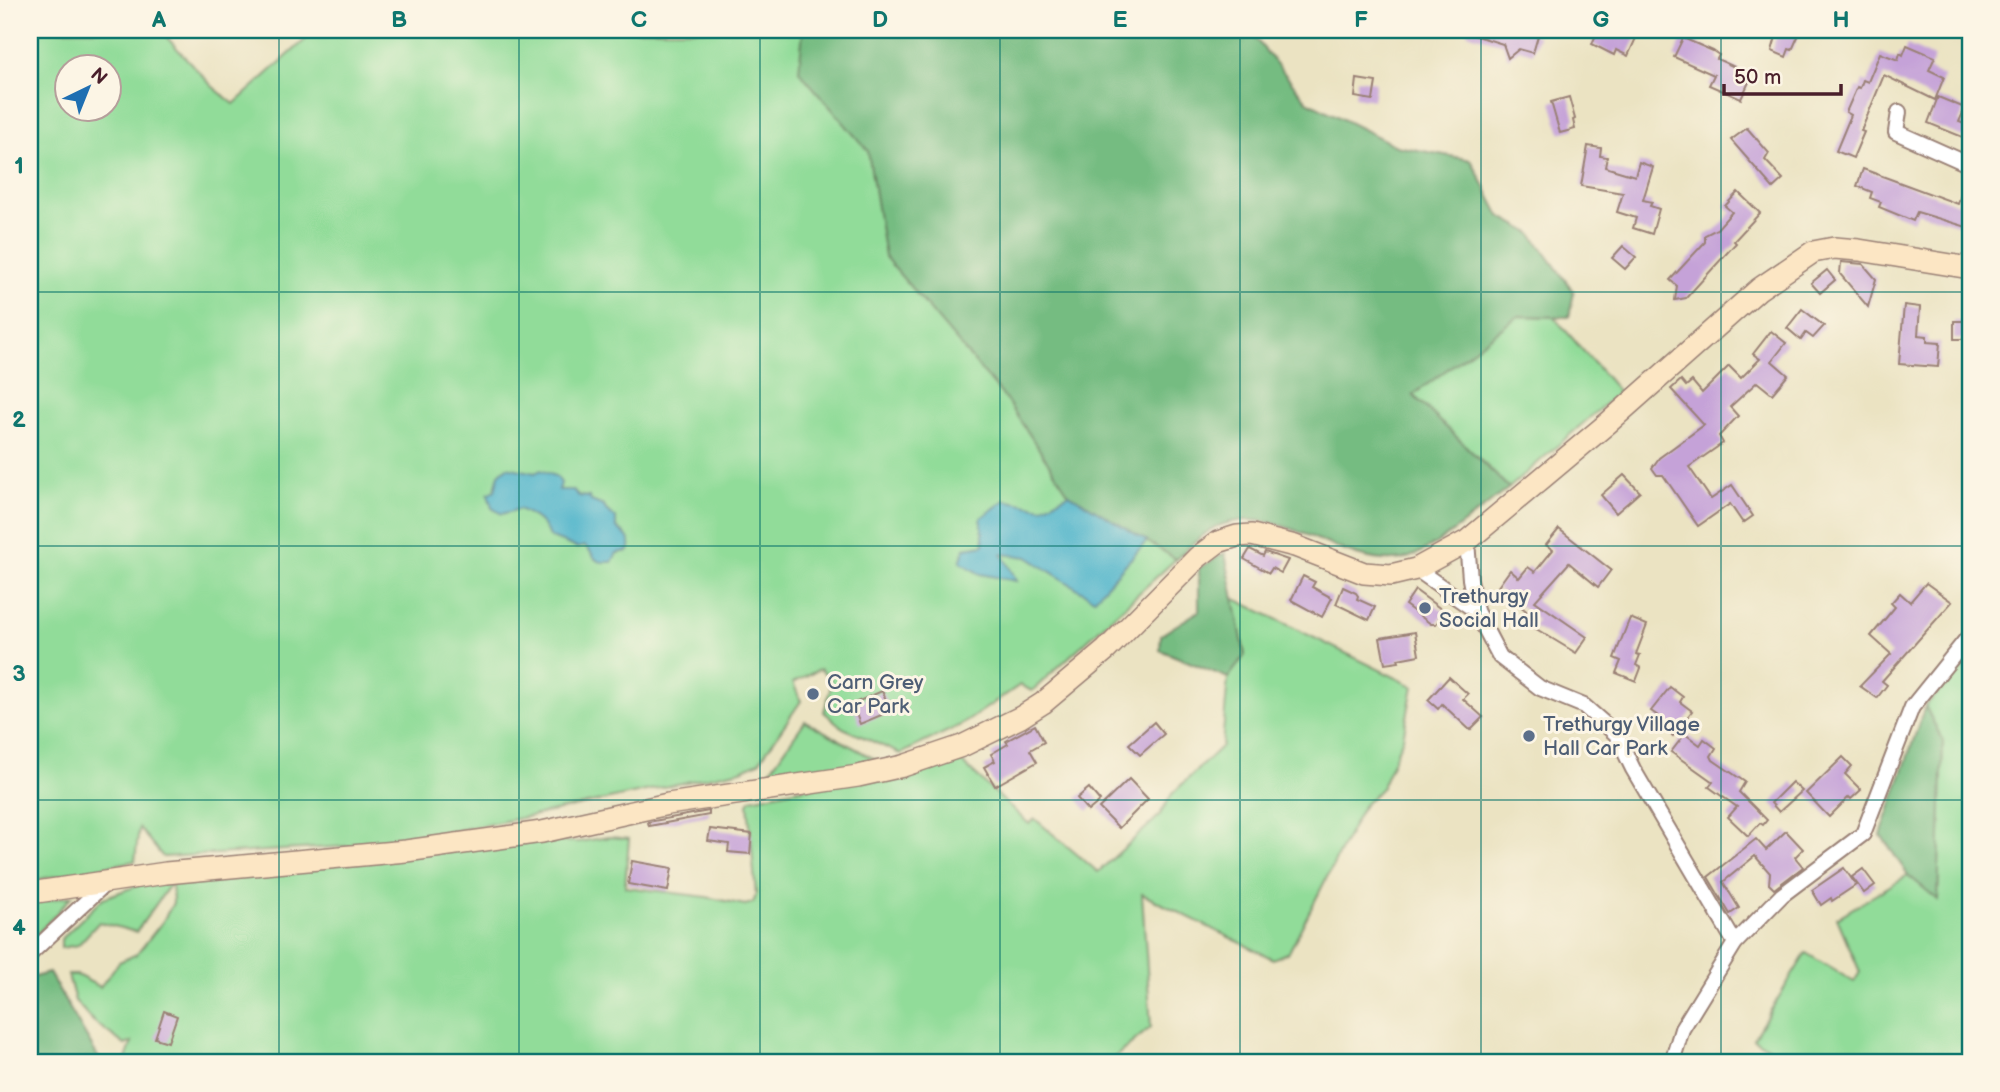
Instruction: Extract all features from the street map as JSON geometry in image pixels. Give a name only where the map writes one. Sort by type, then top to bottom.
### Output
[{"type":"street","points":[[1899,112],[1896,132],[1970,165]]},
{"type":"street","points":[[30,893],[166,873],[406,850],[542,832],[668,804],[858,776],[903,766],[962,746],[1043,703],[1106,649],[1198,557],[1218,542],[1237,536],[1268,538],[1364,573],[1391,575],[1416,569],[1467,541],[1617,416],[1759,289],[1813,252],[1834,248],[1859,250],[1970,268]]},
{"type":"street","points":[[1467,541],[1476,611],[1500,657],[1540,688],[1584,706],[1616,734],[1633,769],[1735,943]]},
{"type":"street","points":[[1416,569],[1476,611]]},
{"type":"street","points":[[1672,1062],[1682,1029],[1735,943],[1782,895],[1863,834],[1912,707],[1970,635]]},
{"type":"street","points":[[30,954],[108,881]]},
{"type":"green space","points":[[30,30],[160,30],[212,86],[234,104],[316,30],[1000,30],[1170,555],[1176,559],[1032,691],[1020,685],[963,724],[900,754],[843,728],[824,712],[831,686],[830,678],[820,669],[793,683],[801,701],[759,762],[741,770],[388,844],[163,857],[139,828],[135,861],[30,881]]},
{"type":"green space","points":[[803,30],[1244,30],[1251,33],[1307,101],[1396,146],[1471,160],[1500,216],[1531,233],[1574,292],[1569,317],[1518,316],[1413,395],[1509,488],[1427,549],[1403,559],[1379,560],[1334,547],[1289,528],[1243,520],[1212,529],[1176,559],[1069,494],[1005,398],[885,257],[868,151],[799,71]]},
{"type":"green space","points":[[1518,316],[1554,317],[1619,392],[1509,488],[1413,395]]},
{"type":"green space","points":[[1225,553],[1245,655],[1228,678],[1160,650],[1161,635],[1199,611],[1199,568]]},
{"type":"green space","points":[[1233,598],[1413,686],[1403,738],[1382,787],[1363,806],[1289,952],[1273,959],[1142,894],[1151,1027],[1109,1062],[125,1062],[132,1042],[125,1045],[93,1021],[75,1001],[68,975],[77,975],[100,987],[119,962],[137,954],[163,921],[173,903],[172,882],[136,932],[99,922],[78,945],[61,948],[61,939],[103,898],[142,884],[532,840],[578,842],[609,837],[629,839],[625,887],[706,897],[745,905],[753,903],[756,895],[748,803],[751,799],[956,757],[1029,824],[1035,819],[1098,872],[1159,816],[1172,794],[1222,746],[1228,678],[1245,655]]},
{"type":"green space","points":[[1970,660],[1970,1062],[1795,1062],[1753,1039],[1806,953],[1854,982],[1860,972],[1837,918],[1908,875],[1938,899],[1943,741],[1925,706]]},
{"type":"green space","points":[[1925,706],[1943,741],[1938,900],[1908,875],[1881,835]]},
{"type":"green space","points":[[805,721],[880,762],[765,778]]},
{"type":"green space","points":[[72,896],[30,942],[30,903]]},
{"type":"green space","points":[[49,973],[101,1062],[30,1062],[30,978]]},
{"type":"water","points":[[507,467],[535,473],[541,470],[557,477],[561,483],[559,490],[573,490],[579,496],[589,497],[591,501],[604,506],[616,518],[616,527],[629,540],[629,551],[617,553],[612,562],[600,561],[585,546],[577,548],[549,537],[541,523],[519,509],[502,514],[492,508],[488,494],[495,490],[499,474]]},
{"type":"water","points":[[1069,494],[1147,541],[1094,599],[1027,557],[1002,554],[1017,581],[980,574],[960,562],[965,548],[984,545],[981,518],[1005,500],[1042,508]]},
{"type":"building","points":[[1467,30],[1534,30],[1532,34],[1538,36],[1533,53],[1519,49],[1508,58],[1503,44],[1467,33]]},
{"type":"building","points":[[1598,30],[1619,30],[1636,38],[1628,56],[1616,50],[1614,55],[1592,44]]},
{"type":"building","points":[[1778,30],[1801,30],[1786,57],[1772,51]]},
{"type":"building","points":[[1683,38],[1713,51],[1719,55],[1717,59],[1739,69],[1735,76],[1749,82],[1741,99],[1709,85],[1714,75],[1674,57]]},
{"type":"building","points":[[1907,45],[1935,57],[1929,70],[1944,77],[1935,100],[1884,75],[1853,158],[1836,151],[1851,115],[1846,112],[1857,87],[1860,88],[1863,80],[1868,82],[1880,53],[1898,60]]},
{"type":"building","points":[[1357,79],[1376,82],[1373,100],[1355,97]]},
{"type":"building","points":[[1569,97],[1575,129],[1560,133],[1551,102]]},
{"type":"building","points":[[1938,97],[1965,108],[1959,122],[1970,126],[1970,140],[1928,123]]},
{"type":"building","points":[[1747,128],[1769,153],[1765,160],[1783,179],[1773,188],[1731,140]]},
{"type":"building","points":[[1588,146],[1601,148],[1600,156],[1607,157],[1605,167],[1635,176],[1639,162],[1653,167],[1643,200],[1652,202],[1650,206],[1659,209],[1652,234],[1633,228],[1636,218],[1617,212],[1623,193],[1581,186]]},
{"type":"building","points":[[1863,169],[1958,204],[1967,175],[1970,175],[1970,228],[1917,212],[1913,221],[1879,207],[1881,202],[1870,198],[1872,192],[1857,186]]},
{"type":"building","points":[[1738,192],[1760,213],[1686,298],[1675,300],[1677,286],[1670,280],[1705,242],[1705,235],[1717,229],[1732,212],[1725,206]]},
{"type":"building","points":[[1623,246],[1636,257],[1625,269],[1612,258]]},
{"type":"building","points":[[1841,262],[1863,264],[1876,279],[1868,307],[1840,274]]},
{"type":"building","points":[[1827,270],[1835,280],[1820,293],[1811,283]]},
{"type":"building","points":[[1904,305],[1920,307],[1918,335],[1927,336],[1927,342],[1940,343],[1938,367],[1899,364]]},
{"type":"building","points":[[1802,309],[1824,326],[1813,338],[1806,333],[1801,340],[1787,328]]},
{"type":"building","points":[[1954,321],[1970,321],[1970,339],[1954,339]]},
{"type":"building","points":[[1771,331],[1786,343],[1772,361],[1788,375],[1772,394],[1757,382],[1730,407],[1738,416],[1719,436],[1723,443],[1689,467],[1711,499],[1732,485],[1753,516],[1743,523],[1730,504],[1698,526],[1663,475],[1657,475],[1652,468],[1659,458],[1704,425],[1671,389],[1681,380],[1686,386],[1692,381],[1702,393],[1729,366],[1741,378],[1760,359],[1753,354]]},
{"type":"building","points":[[1624,475],[1640,492],[1616,513],[1601,495]]},
{"type":"building","points":[[1559,529],[1611,570],[1598,587],[1569,563],[1535,601],[1587,637],[1576,653],[1533,627],[1537,620],[1497,588],[1510,570],[1519,578],[1528,567],[1535,572],[1553,550],[1546,545]]},
{"type":"building","points":[[1250,549],[1263,556],[1265,552],[1288,560],[1281,573],[1272,568],[1269,573],[1244,559]]},
{"type":"building","points":[[1303,576],[1315,582],[1312,587],[1332,598],[1322,617],[1291,600]]},
{"type":"building","points":[[1926,583],[1952,602],[1882,681],[1887,685],[1877,698],[1860,686],[1891,654],[1871,636],[1895,607],[1891,603],[1900,593],[1910,602]]},
{"type":"building","points":[[1343,587],[1356,593],[1357,599],[1375,607],[1369,620],[1336,604]]},
{"type":"building","name":"Trethurgy Social Hall","points":[[1415,590],[1445,612],[1436,624],[1431,624],[1405,605]]},
{"type":"building","points":[[1630,618],[1647,625],[1636,654],[1640,655],[1636,665],[1641,668],[1636,681],[1616,673],[1621,661],[1614,658]]},
{"type":"building","points":[[1415,632],[1419,655],[1385,664],[1380,638]]},
{"type":"building","points":[[1449,677],[1468,694],[1463,699],[1483,717],[1470,730],[1442,704],[1438,709],[1428,700]]},
{"type":"building","points":[[1670,687],[1683,697],[1680,702],[1692,711],[1673,736],[1654,721],[1658,716],[1651,711]]},
{"type":"building","points":[[882,691],[891,711],[860,724],[852,704]]},
{"type":"building","points":[[1154,722],[1164,734],[1140,755],[1129,744]]},
{"type":"building","points":[[1035,725],[1044,742],[1030,750],[1037,762],[995,786],[984,767],[995,761],[991,754],[1008,744],[1006,741]]},
{"type":"building","points":[[1685,734],[1700,745],[1704,739],[1716,748],[1711,756],[1713,760],[1745,782],[1739,792],[1767,820],[1763,825],[1760,823],[1748,836],[1728,817],[1737,807],[1709,787],[1713,782],[1671,752]]},
{"type":"building","points":[[1843,757],[1852,766],[1845,774],[1861,790],[1851,799],[1849,797],[1829,817],[1806,793]]},
{"type":"building","points":[[1129,779],[1148,799],[1119,828],[1099,808]]},
{"type":"building","points":[[1792,782],[1802,791],[1779,812],[1771,803]]},
{"type":"building","points":[[1089,788],[1100,801],[1088,811],[1077,798]]},
{"type":"building","points":[[709,811],[709,815],[649,826],[648,822]]},
{"type":"building","points":[[710,829],[752,834],[750,854],[728,852],[729,844],[708,841]]},
{"type":"building","points":[[1786,831],[1803,849],[1795,857],[1803,867],[1774,889],[1769,884],[1770,873],[1755,856],[1723,882],[1739,908],[1730,914],[1708,877],[1756,839],[1766,850]]},
{"type":"building","points":[[632,861],[672,868],[668,891],[628,884]]},
{"type":"building","points":[[1844,868],[1856,885],[1821,905],[1812,890]]},
{"type":"building","points":[[1863,869],[1875,885],[1864,893],[1852,877]]},
{"type":"building","points":[[164,1011],[177,1016],[168,1042],[155,1038]]},
{"type":"place","name":"Trethurgy Social Hall","points":[[1425,608]]},
{"type":"place","name":"Carn Grey Car Park","points":[[813,694]]},
{"type":"place","name":"Trethurgy Village Hall Car Park","points":[[1529,736]]}]
